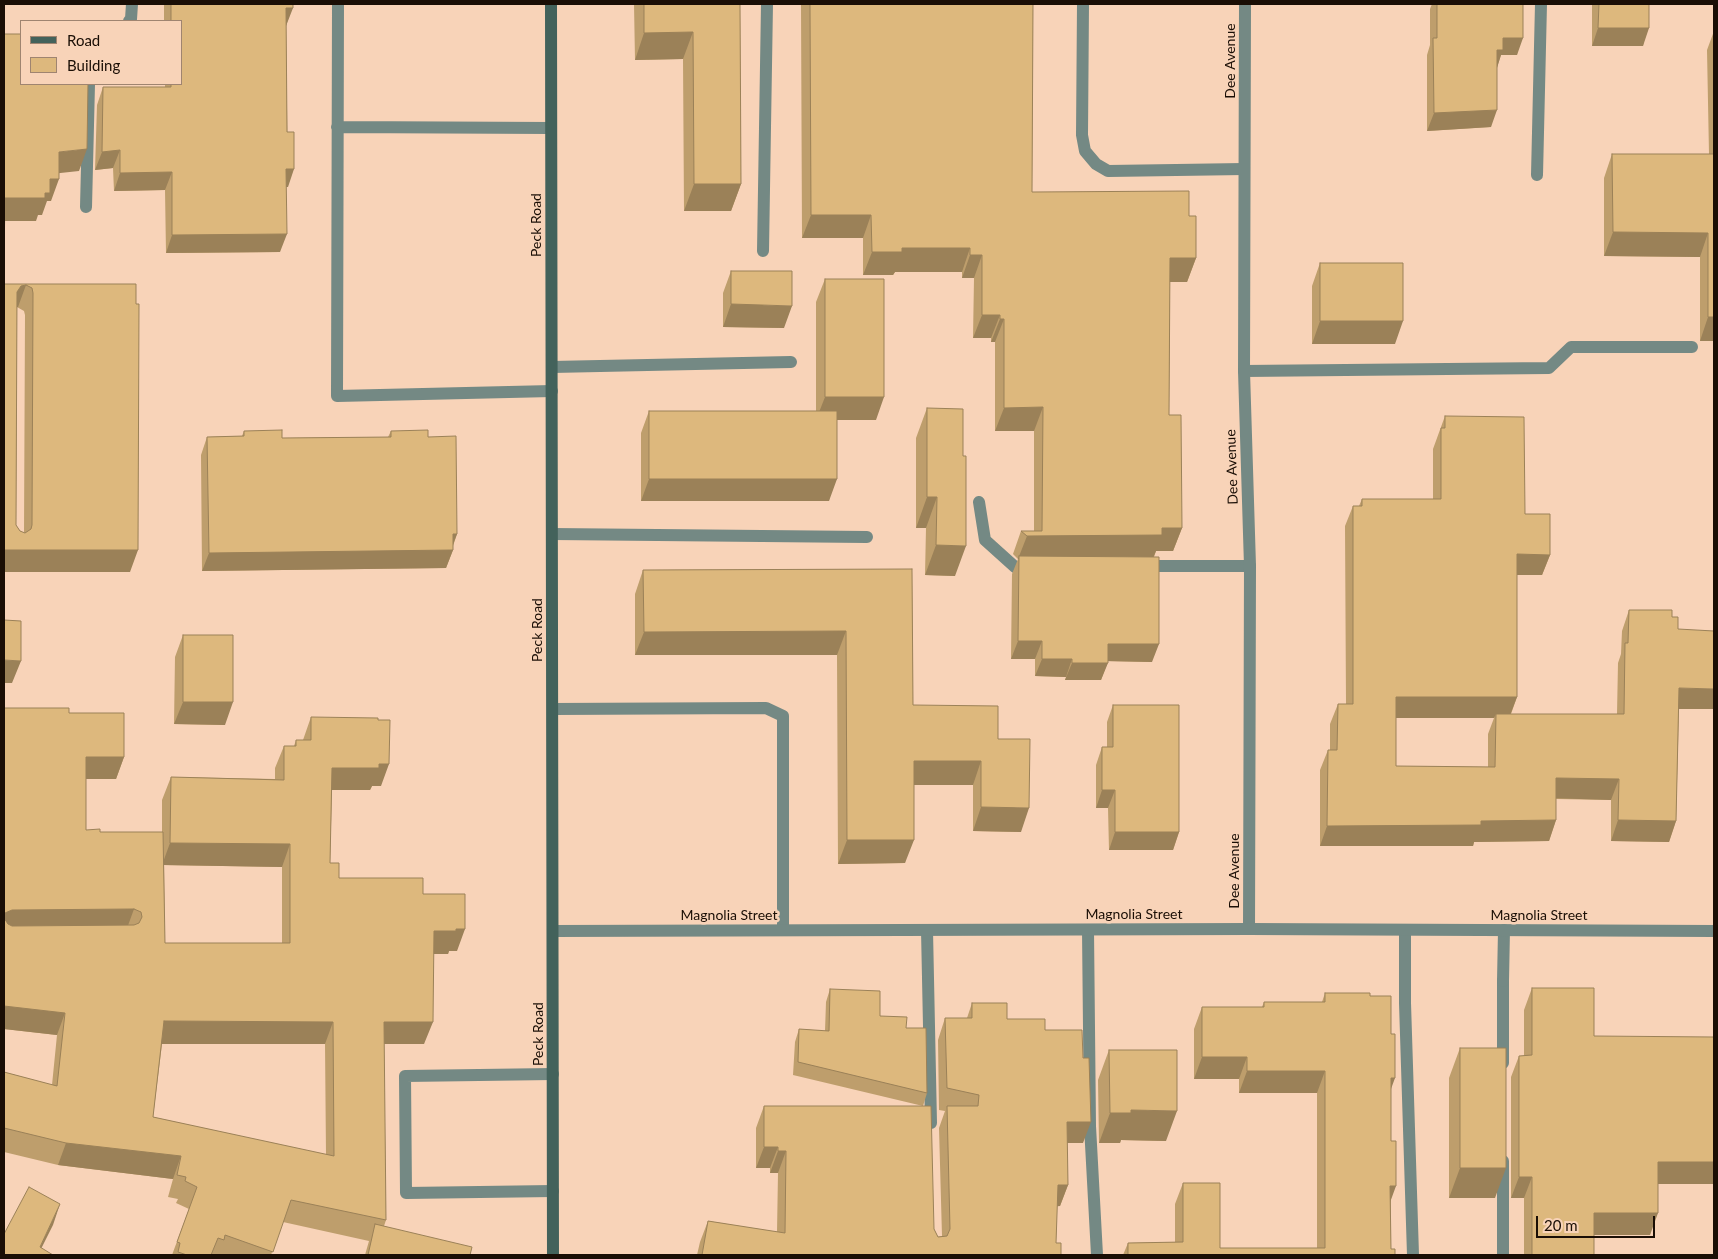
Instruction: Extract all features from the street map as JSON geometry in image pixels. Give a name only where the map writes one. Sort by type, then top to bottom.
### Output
[{"type":"main road","name":"Peck Road","points":[[551,4],[553,1255]]},
{"type":"street","points":[[130,20],[132,4]]},
{"type":"street","points":[[338,4],[337,396],[552,391]]},
{"type":"street","points":[[763,251],[767,4]]},
{"type":"street","points":[[1083,4],[1082,135],[1085,151],[1096,164],[1108,171],[1244,170]]},
{"type":"street","name":"Dee Avenue","points":[[1245,4],[1244,371],[1250,566],[1249,929]]},
{"type":"street","points":[[1538,175],[1541,4]]},
{"type":"street","points":[[86,208],[89,85]]},
{"type":"street","points":[[337,128],[551,128]]},
{"type":"street","points":[[1244,371],[1549,368],[1571,347],[1692,346]]},
{"type":"street","points":[[552,367],[791,362]]},
{"type":"street","points":[[978,502],[984,540],[1015,567],[1044,567]]},
{"type":"street","points":[[552,534],[867,537]]},
{"type":"street","points":[[1132,566],[1250,566]]},
{"type":"street","points":[[553,708],[766,708],[782,716],[782,930]]},
{"type":"street","name":"Magnolia Street","points":[[553,931],[1249,929],[1714,931]]},
{"type":"street","points":[[927,930],[931,1131]]},
{"type":"street","points":[[1088,930],[1090,1126],[1097,1255]]},
{"type":"street","points":[[1405,930],[1405,1003],[1413,1255]]},
{"type":"street","points":[[1503,1079],[1504,930]]},
{"type":"street","points":[[553,1074],[405,1076],[406,1193],[553,1191]]},
{"type":"street","points":[[1503,1147],[1503,1255]]},
{"type":"building","points":[[171,4],[293,4],[293,8],[286,8],[287,132],[294,132],[294,169],[286,169],[287,234],[172,235],[172,172],[120,173],[120,150],[102,152],[103,87],[171,87],[171,85],[182,85],[182,20],[171,20]]},
{"type":"building","points":[[644,4],[740,4],[741,184],[694,184],[693,32],[644,33]]},
{"type":"building","points":[[810,4],[1033,4],[1032,192],[1189,191],[1189,216],[1196,216],[1196,258],[1170,258],[1169,415],[1181,415],[1182,528],[1162,528],[1162,535],[1027,536],[1021,531],[1042,531],[1043,407],[1004,408],[1004,319],[1000,319],[1000,315],[982,315],[982,255],[970,255],[970,248],[902,248],[902,252],[872,252],[871,215],[811,215]]},
{"type":"building","points":[[1437,4],[1523,4],[1523,38],[1503,38],[1503,50],[1497,50],[1497,110],[1434,113],[1433,38],[1437,38]]},
{"type":"building","points":[[1599,4],[1649,4],[1649,28],[1598,28]]},
{"type":"building","points":[[4,34],[20,34],[20,85],[88,85],[87,149],[59,152],[59,179],[50,179],[50,193],[45,193],[45,198],[5,198],[4,258]]},
{"type":"building","points":[[1612,154],[1714,154],[1714,317],[1708,317],[1708,233],[1613,232]]},
{"type":"building","points":[[1320,263],[1403,263],[1403,321],[1320,321]]},
{"type":"building","points":[[731,271],[792,271],[792,306],[731,304]]},
{"type":"building","points":[[825,279],[884,279],[884,397],[825,397]]},
{"type":"building","points":[[4,284],[136,284],[136,304],[139,304],[138,550],[4,550]],"holes":[[[26,285],[32,288],[32,525],[31,529],[25,533],[20,531],[16,525],[17,292],[21,286]]]},
{"type":"building","points":[[927,408],[963,409],[963,456],[966,456],[966,546],[936,545],[937,497],[927,497]]},
{"type":"building","points":[[649,411],[837,411],[837,479],[649,479]]},
{"type":"building","points":[[1445,416],[1524,417],[1525,514],[1550,514],[1550,555],[1517,554],[1517,697],[1396,697],[1396,766],[1495,767],[1496,714],[1624,714],[1625,643],[1628,643],[1629,610],[1672,610],[1672,617],[1678,617],[1678,629],[1714,631],[1714,689],[1679,688],[1676,821],[1618,820],[1619,779],[1556,778],[1556,820],[1481,821],[1481,825],[1327,826],[1328,750],[1337,750],[1338,704],[1353,704],[1353,506],[1362,506],[1362,499],[1441,499],[1441,428],[1445,428]]},
{"type":"building","points":[[282,430],[282,438],[391,437],[391,431],[428,430],[428,437],[456,436],[457,534],[453,534],[453,550],[209,553],[207,437],[244,436],[244,431]]},
{"type":"building","points":[[1019,556],[1159,557],[1159,644],[1108,644],[1108,663],[1072,663],[1072,659],[1042,659],[1042,641],[1018,641]]},
{"type":"building","points":[[912,569],[913,705],[998,706],[998,739],[1030,739],[1029,808],[981,807],[981,761],[914,761],[914,840],[847,840],[846,631],[644,632],[643,570]]},
{"type":"building","points":[[4,620],[21,621],[21,661],[4,660]]},
{"type":"building","points":[[183,635],[233,635],[233,702],[183,702]]},
{"type":"building","points":[[1113,705],[1179,705],[1179,832],[1115,832],[1115,790],[1102,790],[1102,747],[1113,747]]},
{"type":"building","points":[[4,708],[69,708],[69,713],[124,713],[124,757],[86,757],[86,830],[100,829],[100,832],[163,832],[165,943],[290,943],[290,844],[170,843],[171,777],[284,780],[284,746],[296,746],[296,740],[311,740],[311,717],[378,718],[378,720],[390,720],[389,764],[379,764],[379,768],[332,768],[330,863],[339,863],[339,878],[423,878],[423,894],[465,894],[465,929],[434,931],[433,1022],[384,1022],[386,1220],[291,1200],[273,1252],[225,1235],[224,1240],[218,1238],[211,1255],[187,1255],[178,1252],[180,1243],[177,1242],[197,1187],[185,1181],[186,1177],[177,1175],[181,1156],[66,1143],[4,1128],[4,1072],[57,1086],[65,1013],[4,1006]],"holes":[[[134,909],[141,912],[142,917],[139,923],[134,925],[12,926],[4,918],[5,913],[12,910]],[[164,1021],[333,1022],[334,1156],[153,1117]]]},
{"type":"building","points":[[1532,988],[1594,988],[1594,1036],[1714,1037],[1714,1162],[1658,1162],[1658,1213],[1594,1213],[1594,1255],[1532,1255],[1532,1177],[1519,1177],[1519,1056],[1532,1055]]},
{"type":"building","points":[[830,989],[880,991],[880,1016],[907,1017],[906,1028],[926,1028],[927,1093],[798,1062],[799,1029],[829,1031]]},
{"type":"building","points":[[1325,993],[1370,993],[1370,996],[1391,996],[1391,1034],[1395,1034],[1395,1078],[1391,1078],[1391,1141],[1396,1141],[1396,1186],[1390,1186],[1391,1249],[1395,1249],[1395,1255],[1128,1255],[1128,1243],[1183,1242],[1183,1183],[1220,1183],[1220,1248],[1325,1248],[1325,1071],[1247,1071],[1247,1057],[1202,1057],[1202,1007],[1264,1007],[1264,1002],[1325,1002]]},
{"type":"building","points":[[972,1003],[1007,1003],[1007,1019],[1045,1019],[1045,1030],[1082,1030],[1083,1058],[1089,1058],[1091,1122],[1067,1122],[1068,1185],[1058,1185],[1056,1243],[1061,1243],[1061,1255],[702,1255],[708,1221],[785,1233],[786,1151],[778,1151],[778,1147],[764,1147],[764,1106],[931,1106],[934,1229],[938,1237],[947,1236],[950,1229],[947,1106],[978,1106],[979,1095],[947,1088],[945,1018],[972,1018]]},
{"type":"building","points":[[1460,1048],[1506,1048],[1506,1168],[1460,1168]]},
{"type":"building","points":[[1109,1050],[1177,1050],[1177,1111],[1131,1110],[1131,1113],[1110,1113]]},
{"type":"building","points":[[29,1187],[60,1204],[40,1247],[53,1255],[4,1255],[4,1234]]},
{"type":"building","points":[[375,1224],[472,1247],[470,1255],[368,1255]]}]
